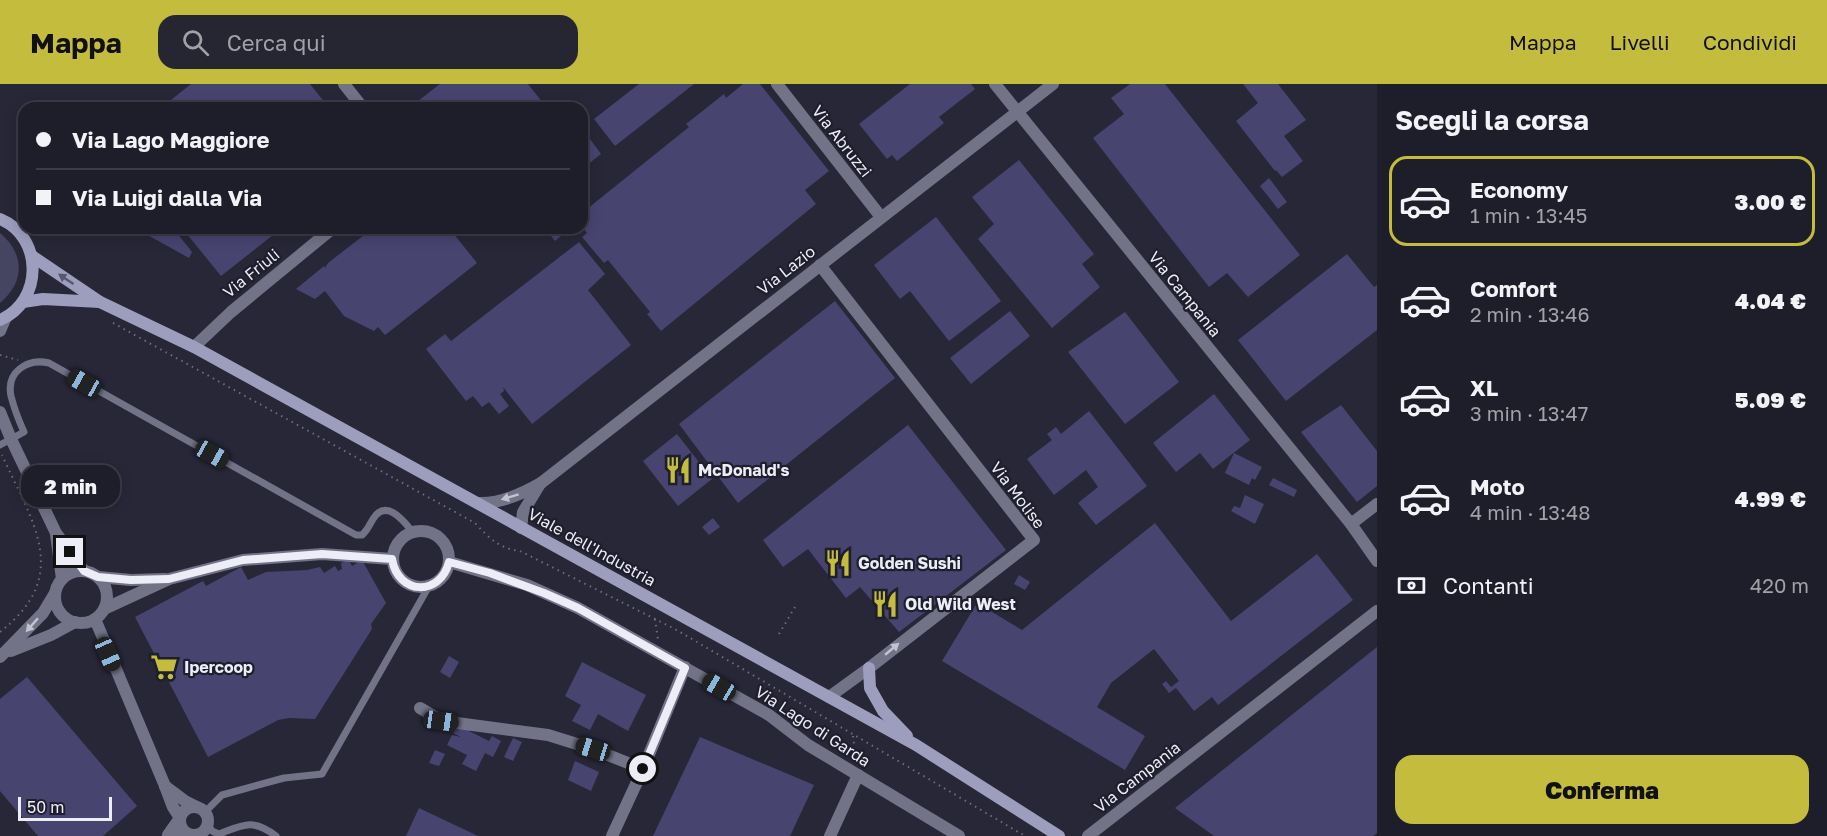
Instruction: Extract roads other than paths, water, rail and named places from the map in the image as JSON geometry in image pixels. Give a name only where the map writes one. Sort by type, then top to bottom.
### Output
[{"type":"main road","name":"Viale dell'Industria","points":[[0,219],[18,231]]},
{"type":"main road","name":"Viale dell'Industria","points":[[20,234],[32,256],[100,302],[194,347],[916,745],[1059,836]]},
{"type":"main road","points":[[3,318],[23,302],[32,280],[32,256]]},
{"type":"main road","name":"Viale dell'Industria","points":[[23,302],[43,299],[100,302]]},
{"type":"main road","points":[[869,668],[870,688],[883,711],[916,745]]},
{"type":"street","points":[[344,84],[358,102]]},
{"type":"street","name":"Via Abruzzi","points":[[777,84],[881,217]]},
{"type":"street","name":"Via Campania","points":[[995,84],[1351,524],[1377,561]]},
{"type":"street","name":"Via Lazio","points":[[541,483],[1053,84]]},
{"type":"street","name":"Via Friuli","points":[[194,347],[231,312],[326,234]]},
{"type":"street","name":"Via Molise","points":[[820,265],[1034,540],[828,697]]},
{"type":"street","points":[[0,332],[3,318]]},
{"type":"street","points":[[0,412],[4,445],[56,532],[84,571]]},
{"type":"street","points":[[478,503],[512,497],[541,483]]},
{"type":"street","points":[[521,528],[523,512],[541,483]]},
{"type":"street","points":[[1351,524],[1377,504]]},
{"type":"street","points":[[412,531],[431,532],[439,537],[449,552],[449,562],[443,577],[429,586],[420,587],[403,581],[393,567],[393,550],[398,542],[412,531]]},
{"type":"street","points":[[56,532],[62,579]]},
{"type":"street","points":[[55,593],[55,601],[62,615],[75,622],[89,622],[104,609],[169,579],[243,560],[322,554],[392,559]]},
{"type":"street","name":"Via Lago di Garda","points":[[449,562],[527,585],[578,608],[769,715],[808,745],[959,836]]},
{"type":"street","points":[[2,655],[43,613],[62,579],[76,571],[84,571],[98,577],[131,580],[169,579]]},
{"type":"street","points":[[98,577],[106,589],[104,609]]},
{"type":"street","name":"Via Campania","points":[[1088,836],[1377,611]]},
{"type":"street","points":[[95,619],[182,827],[194,835]]},
{"type":"street","points":[[2,655],[51,635],[75,622]]},
{"type":"street","points":[[612,836],[685,668]]},
{"type":"street","points":[[420,708],[441,721],[548,735],[593,749],[643,769]]},
{"type":"street","points":[[830,836],[858,775]]},
{"type":"street","points":[[165,786],[185,801],[201,809],[208,821],[202,833],[194,835],[180,833],[167,836]]},
{"type":"street","points":[[167,836],[189,808],[201,809]]},
{"type":"lane","points":[[4,445],[24,432],[11,396],[10,386],[13,376],[19,368],[28,363],[38,361],[49,363],[356,535],[362,535],[369,530],[375,516],[380,512],[389,511],[400,516],[412,531]]},
{"type":"lane","points":[[201,809],[222,795],[284,778],[322,774],[429,586]]},
{"type":"lane","points":[[208,825],[212,831],[219,834],[241,825],[250,824],[266,829],[276,836]]},
{"type":"place","name":"McDonald's","points":[[678,470]]},
{"type":"place","name":"Golden Sushi","points":[[838,563]]},
{"type":"place","name":"Old Wild West","points":[[885,604]]},
{"type":"place","name":"Ipercoop","points":[[164,667]]}]
